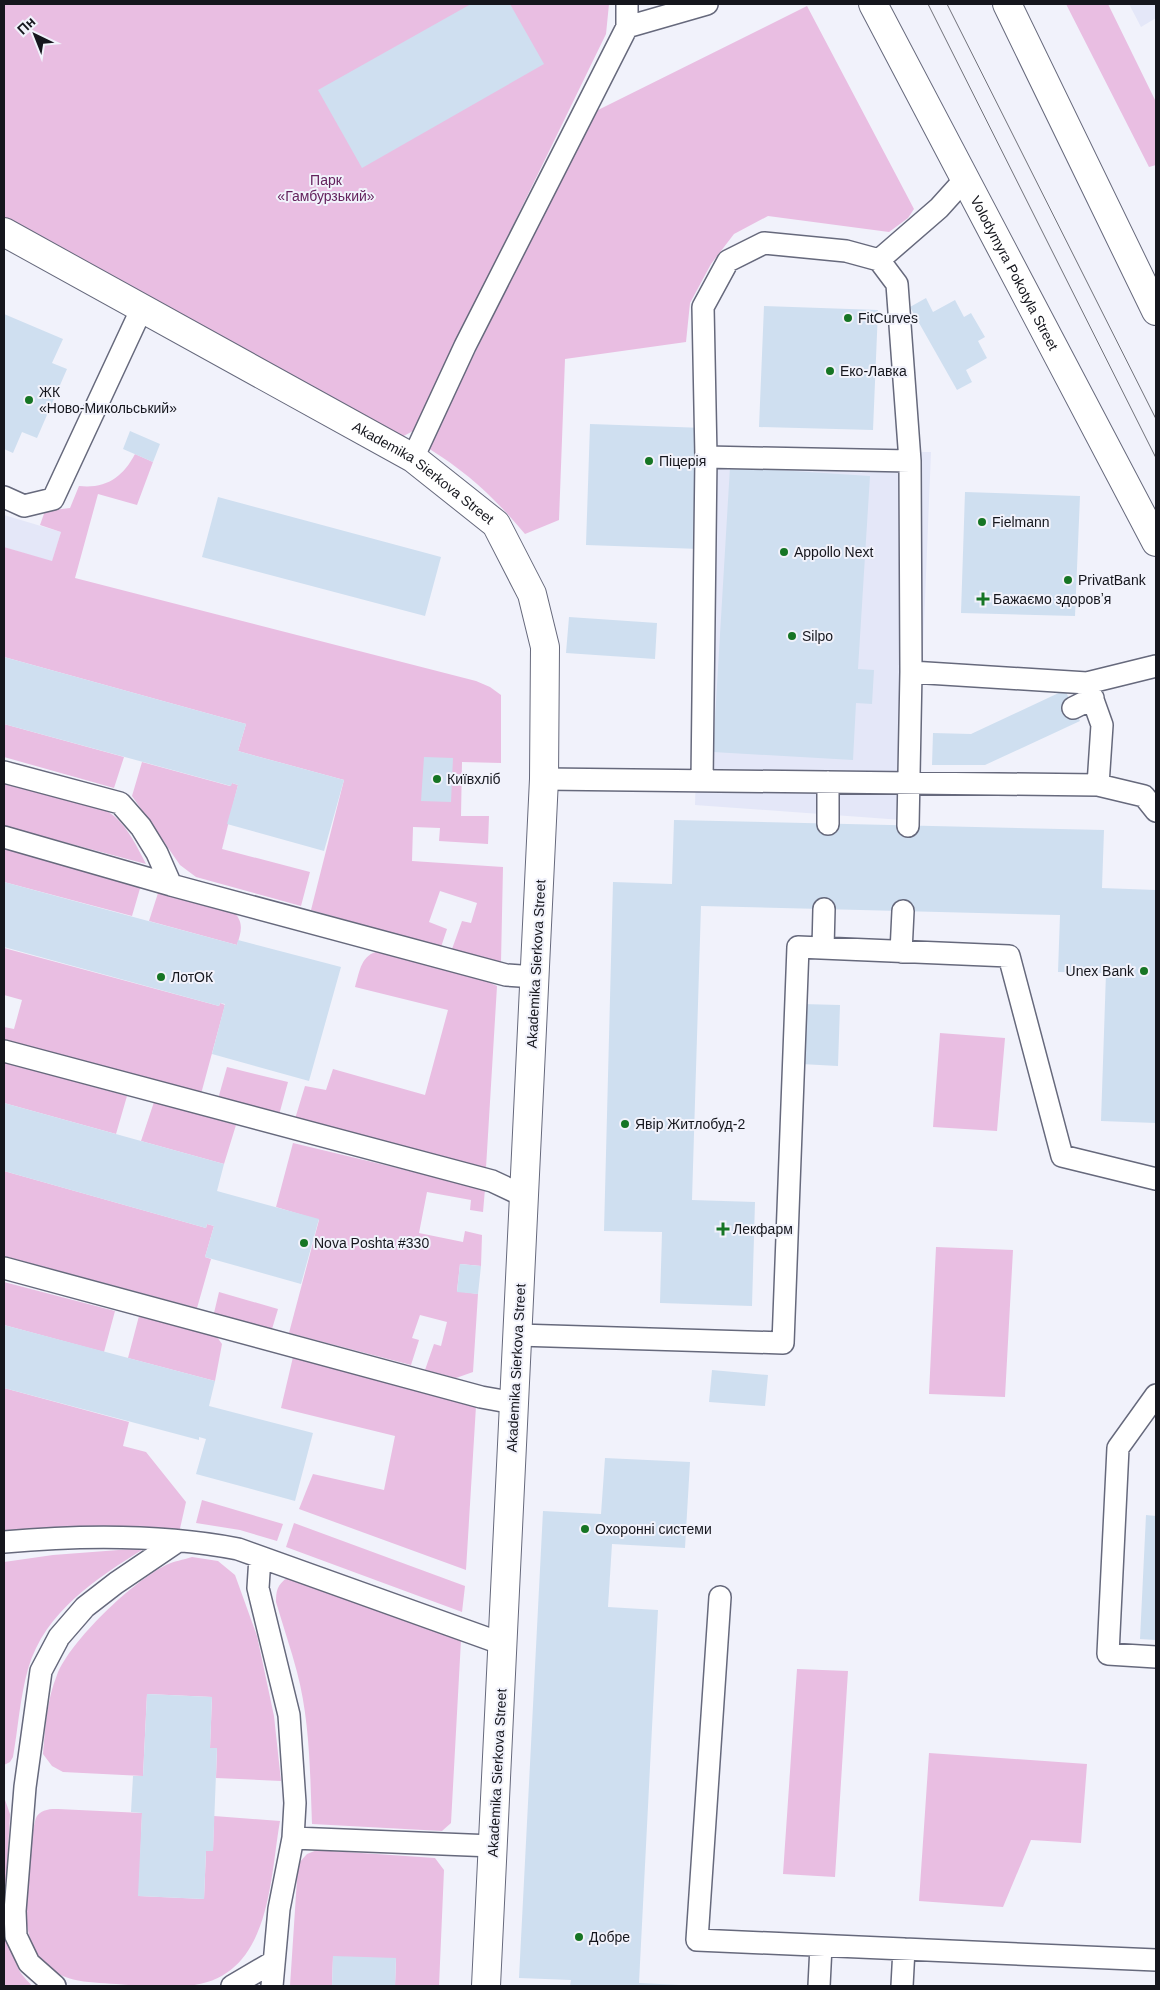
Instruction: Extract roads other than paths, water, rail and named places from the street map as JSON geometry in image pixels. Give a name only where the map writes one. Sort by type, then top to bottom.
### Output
[{"type":"street","name":"Volodymyra Pokotyla Street","points":[[873,4],[1156,542]]},
{"type":"street","points":[[1007,4],[1156,311]]},
{"type":"street","name":"Akademika Sierkova Street","points":[[4,232],[413,458],[496,524],[532,594],[545,647],[544,779],[486,1986]]},
{"type":"lane","points":[[413,458],[464,346],[627,27],[627,4]]},
{"type":"lane","points":[[627,27],[708,4]]},
{"type":"lane","points":[[879,260],[939,208],[966,178]]},
{"type":"lane","points":[[702,781],[706,457],[703,307],[728,261],[764,243],[846,251],[879,260],[897,284],[910,461],[911,672],[908,826]]},
{"type":"lane","points":[[4,497],[24,506],[53,499],[142,308]]},
{"type":"lane","points":[[706,457],[910,461]]},
{"type":"lane","points":[[1073,708],[1090,691],[1156,666]]},
{"type":"lane","points":[[911,672],[1090,691]]},
{"type":"lane","points":[[1090,691],[1102,725],[1098,785]]},
{"type":"lane","points":[[4,772],[120,803],[141,827],[157,853],[171,884]]},
{"type":"lane","points":[[544,779],[1098,785],[1144,796],[1156,811]]},
{"type":"lane","points":[[828,782],[828,824]]},
{"type":"lane","points":[[4,837],[506,974],[535,977]]},
{"type":"lane","points":[[823,948],[824,909]]},
{"type":"lane","points":[[901,952],[903,911]]},
{"type":"lane","points":[[518,1335],[783,1344],[798,947],[1009,956],[1062,1156],[1156,1179]]},
{"type":"lane","points":[[4,1051],[492,1181],[524,1196]]},
{"type":"lane","points":[[4,1268],[472,1394],[514,1402]]},
{"type":"lane","points":[[1156,1395],[1118,1448],[1108,1654],[1156,1657]]},
{"type":"lane","points":[[4,1542],[124,1536],[214,1544],[238,1549],[503,1644]]},
{"type":"lane","points":[[54,1986],[29,1963],[16,1936],[25,1786],[41,1671],[60,1637],[85,1607],[116,1583],[178,1541]]},
{"type":"lane","points":[[260,1557],[258,1588],[289,1715],[296,1803],[293,1838],[279,1910],[272,1986]]},
{"type":"lane","points":[[720,1597],[698,1940],[1156,1960]]},
{"type":"lane","points":[[293,1838],[493,1846]]},
{"type":"lane","points":[[819,1986],[820,1946]]},
{"type":"lane","points":[[902,1986],[904,1949]]},
{"type":"lane","points":[[232,1986],[273,1962]]},
{"type":"tram line","points":[[928,4],[1156,458]]},
{"type":"tram line","points":[[947,4],[1156,419]]},
{"type":"place","name":"FitCurves","points":[[848,318]]},
{"type":"place","name":"Еко-Лавка","points":[[830,371]]},
{"type":"place","name":"ЖК «Ново-Микольський»","points":[[29,400]]},
{"type":"place","name":"Піцерія","points":[[649,461]]},
{"type":"place","name":"Fielmann","points":[[982,522]]},
{"type":"place","name":"Appollo Next","points":[[784,552]]},
{"type":"place","name":"PrivatBank","points":[[1068,580]]},
{"type":"place","name":"Бажаємо здоровʼя","points":[[983,599]]},
{"type":"place","name":"Silpo","points":[[792,636]]},
{"type":"place","name":"Київхліб","points":[[437,779]]},
{"type":"place","name":"Unex Bank","points":[[1144,971]]},
{"type":"place","name":"ЛотОК","points":[[161,977]]},
{"type":"place","name":"Явір Житлобуд-2","points":[[625,1124]]},
{"type":"place","name":"Лекфарм","points":[[723,1229]]},
{"type":"place","name":"Nova Poshta #330","points":[[304,1243]]},
{"type":"place","name":"Охоронні системи","points":[[585,1529]]},
{"type":"place","name":"Добре","points":[[579,1937]]},
{"type":"park label","name":"Парк «Гамбурзький»","points":[[326,188]]}]
